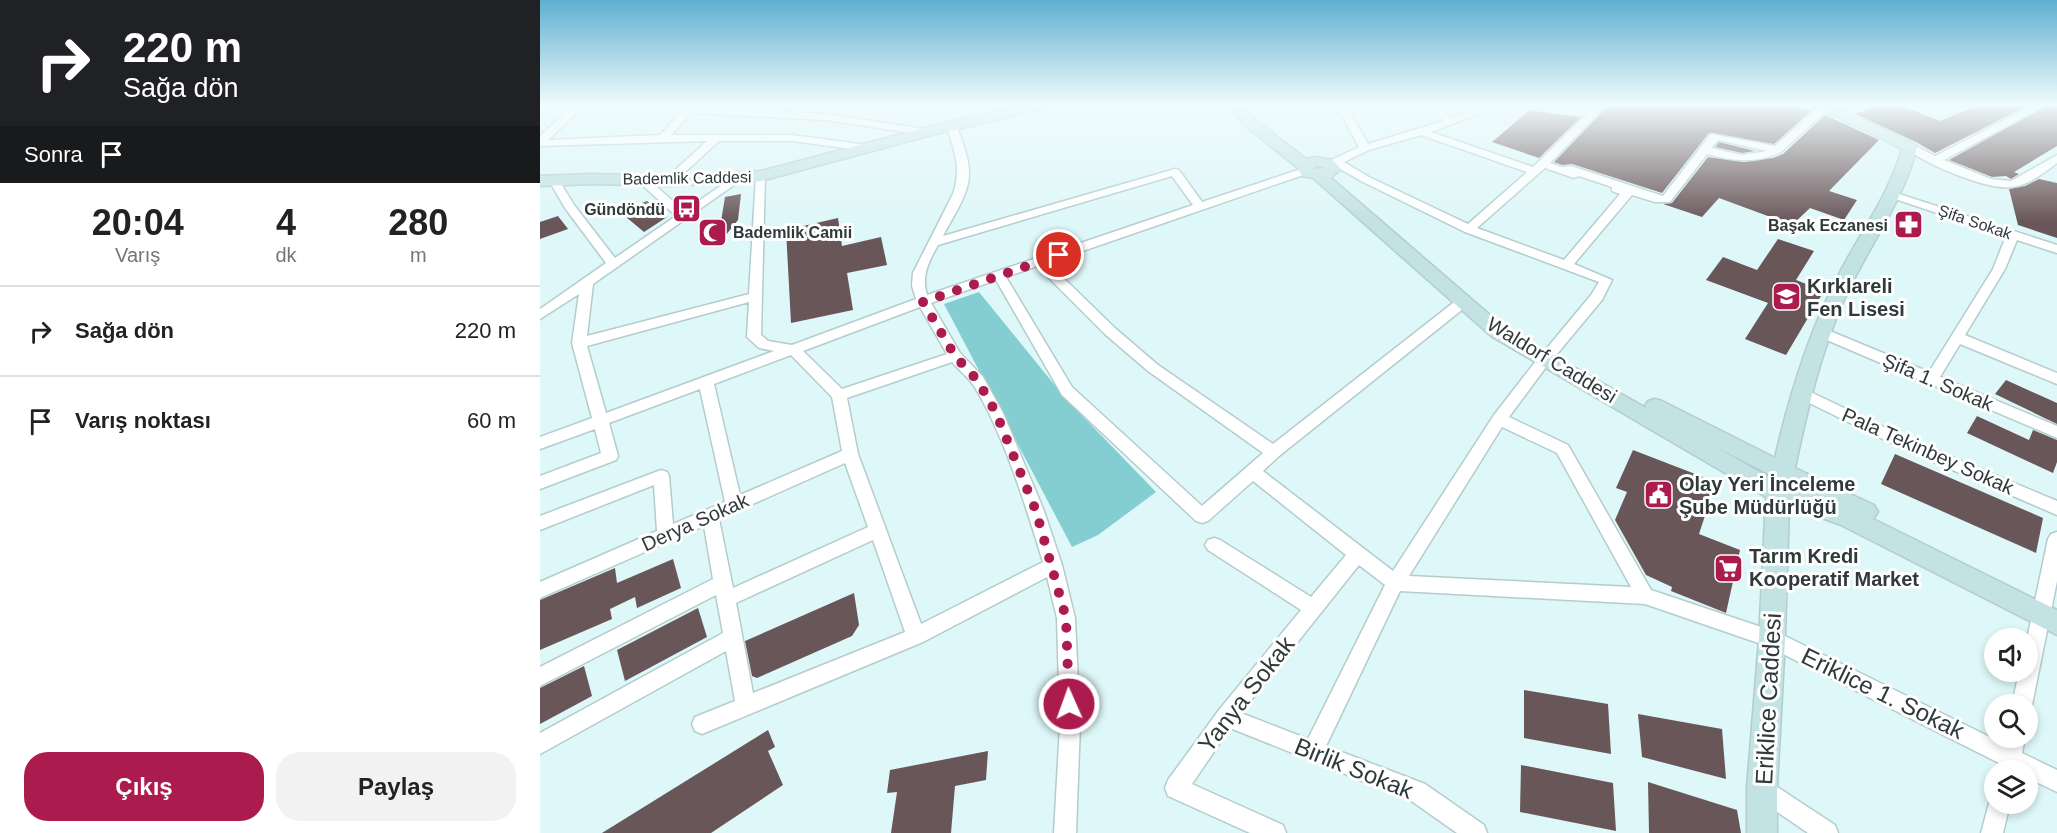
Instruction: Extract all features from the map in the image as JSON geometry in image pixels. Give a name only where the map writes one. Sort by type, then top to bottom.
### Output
[{"type":"street","points":[[669,181],[710,144]]},
{"type":"street","points":[[841,144],[867,148]]},
{"type":"street","name":"Bademlik Caddesi","points":[[547,180],[669,181],[761,176],[882,144]]},
{"type":"street","points":[[957,144],[964,169],[963,181],[959,194],[919,273],[918,286],[923,302],[955,356],[978,381],[996,413],[1036,511],[1053,565],[1066,618],[1070,725],[1065,833]]},
{"type":"street","name":"Waldorf Caddesi","points":[[1284,144],[1321,167],[1463,302],[1498,332],[1548,355],[1849,518],[2049,611]]},
{"type":"street","name":"Waldorf Caddesi","points":[[1294,144],[1484,306],[1548,355]]},
{"type":"street","points":[[1363,144],[1365,148]]},
{"type":"street","points":[[540,443],[923,302],[1321,167],[1379,144]]},
{"type":"street","points":[[1460,144],[1627,193],[1566,265]]},
{"type":"street","points":[[1468,229],[1562,144]]},
{"type":"street","points":[[1567,168],[1656,199],[1666,200],[1710,144]]},
{"type":"street","points":[[1750,144],[1777,150]]},
{"type":"street","points":[[1706,150],[1739,159],[1756,158],[1777,150],[1783,144]]},
{"type":"street","points":[[1903,144],[1934,161],[1984,179],[2010,184],[2041,170],[2057,158]]},
{"type":"street","points":[[1934,161],[1967,144]]},
{"type":"street","name":"Eriklice Caddesi","points":[[1762,833],[1762,788],[1772,639],[1774,479],[1820,332],[1846,276],[1893,195],[1902,176],[1910,147]]},
{"type":"street","points":[[1313,750],[1395,583],[1500,419],[1548,355],[1597,297],[1606,280],[1468,229],[1365,179],[1321,167]]},
{"type":"street","points":[[2057,170],[2052,173],[2057,176]]},
{"type":"street","points":[[935,242],[1175,172],[1200,208]]},
{"type":"street","points":[[761,176],[754,337],[764,345],[793,349],[839,394],[850,454],[916,636]]},
{"type":"street","points":[[540,315],[739,178]]},
{"type":"street","points":[[547,180],[614,265]]},
{"type":"street","points":[[643,180],[683,216]]},
{"type":"street","name":"Şifa Sokak","points":[[1893,195],[2057,249]]},
{"type":"street","points":[[1931,380],[1999,269],[2013,234]]},
{"type":"street","points":[[1039,261],[1111,332],[1153,368],[1273,452]]},
{"type":"street","points":[[999,275],[1067,391],[1202,516],[1273,452],[1463,302]]},
{"type":"street","points":[[540,483],[610,456],[579,344],[587,284]]},
{"type":"street","points":[[579,344],[757,296]]},
{"type":"street","name":"Şifa 1. Sokak","points":[[1820,332],[2057,432]]},
{"type":"street","points":[[1957,337],[2057,379]]},
{"type":"street","points":[[839,394],[955,356]]},
{"type":"street","points":[[706,381],[734,505]]},
{"type":"street","name":"Pala Tekinbey Sokak","points":[[1800,393],[1904,443],[2057,508]]},
{"type":"street","points":[[1500,419],[1563,449],[1645,596]]},
{"type":"street","name":"Derya Sokak","points":[[540,590],[850,454]]},
{"type":"street","points":[[1253,472],[1395,583]]},
{"type":"street","points":[[540,523],[661,476],[666,535]]},
{"type":"street","points":[[710,515],[746,706]]},
{"type":"street","points":[[540,676],[724,591],[878,530]]},
{"type":"street","points":[[2025,694],[2049,611],[2057,538]]},
{"type":"street","points":[[1214,545],[1313,608]]},
{"type":"street","name":"Yanya Sokak","points":[[1275,833],[1176,788],[1226,717],[1358,554]]},
{"type":"street","points":[[702,724],[916,636],[1053,565]]},
{"type":"street","name":"Eriklice 1. Sokak","points":[[1395,583],[1645,596],[1772,639],[2012,755],[2057,781]]},
{"type":"street","points":[[540,744],[733,637]]},
{"type":"street","name":"Birlik Sokak","points":[[1226,717],[1417,792],[1476,833]]},
{"type":"street","points":[[1762,788],[1827,833]]},
{"type":"street","points":[[1996,831],[1998,814]]},
{"type":"shaded area","points":[[979,292],[1066,399],[1156,492],[1098,535],[1072,547],[944,304]]},
{"type":"building","points":[[1498,144],[1553,144],[1539,158]]},
{"type":"building","points":[[1571,144],[1700,144],[1662,193],[1572,164],[1562,165],[1554,162]]},
{"type":"building","points":[[1718,144],[1726,144],[1755,151],[1742,153],[1715,147]]},
{"type":"building","points":[[1794,144],[1875,144],[1829,191],[1857,200],[1844,220],[1810,208],[1792,225],[1719,198],[1702,217],[1663,204],[1672,203],[1708,157],[1744,162],[1773,158],[1783,154]]},
{"type":"building","points":[[1919,144],[1953,144],[1935,153]]},
{"type":"building","points":[[1978,144],[2057,144],[2014,172],[2019,174],[2011,179],[2006,176],[1992,177],[1949,160]]},
{"type":"building","points":[[2039,179],[2057,183],[2057,238],[2018,225],[2009,189],[2025,186]]},
{"type":"building","points":[[741,194],[738,220],[717,246],[725,197]]},
{"type":"building","points":[[647,201],[667,217],[644,232],[620,212]]},
{"type":"building","points":[[558,216],[568,229],[540,239],[540,222]]},
{"type":"building","points":[[838,218],[842,246],[881,237],[887,265],[847,273],[853,310],[791,323],[786,230]]},
{"type":"building","name":"Kırklareli Fen Lisesi","points":[[1778,239],[1814,251],[1796,280],[1824,291],[1786,355],[1745,339],[1768,303],[1706,280],[1723,257],[1757,270]]},
{"type":"building","points":[[2006,380],[2057,403],[2057,424],[1995,394]]},
{"type":"building","points":[[1977,416],[2029,440],[2033,430],[2057,440],[2057,462],[2053,473],[1967,433]]},
{"type":"building","points":[[1633,450],[1716,482],[1699,534],[1740,550],[1726,613],[1671,591],[1672,587],[1646,575],[1615,520],[1627,492],[1616,488]]},
{"type":"building","points":[[1895,454],[2043,518],[2036,553],[1881,484]]},
{"type":"building","points":[[673,559],[681,588],[637,608],[635,597],[610,609],[612,619],[540,650],[540,600],[615,568],[617,583]]},
{"type":"building","points":[[854,593],[859,625],[852,636],[757,678],[752,676],[745,641]]},
{"type":"building","points":[[698,608],[707,637],[625,681],[617,650]]},
{"type":"building","points":[[584,666],[592,696],[540,724],[540,688]]},
{"type":"building","points":[[1524,690],[1608,704],[1611,754],[1524,738]]},
{"type":"building","points":[[1638,714],[1722,729],[1726,779],[1642,757]]},
{"type":"building","points":[[768,730],[775,747],[768,751],[783,785],[711,833],[602,833]]},
{"type":"building","points":[[988,751],[986,780],[955,786],[951,833],[891,833],[897,792],[887,793],[890,770]]},
{"type":"building","points":[[1521,765],[1613,783],[1616,831],[1520,812]]},
{"type":"building","points":[[1648,782],[1737,810],[1741,833],[1649,833]]},
{"type":"place","name":"Gündöndü","points":[[686,209]]},
{"type":"place","name":"Başak Eczanesi","points":[[1909,225]]},
{"type":"place","name":"Bademlik Camii","points":[[712,232]]},
{"type":"place","name":"Kırklareli Fen Lisesi","points":[[1786,297]]},
{"type":"place","name":"Olay Yeri İnceleme Şube Müdürlüğü","points":[[1658,495]]},
{"type":"place","name":"Tarım Kredi Kooperatif Market","points":[[1728,568]]},
{"type":"route","points":[[1059,255],[923,302],[955,356],[978,381],[996,413],[1036,511],[1066,618],[1069,704]]}]
